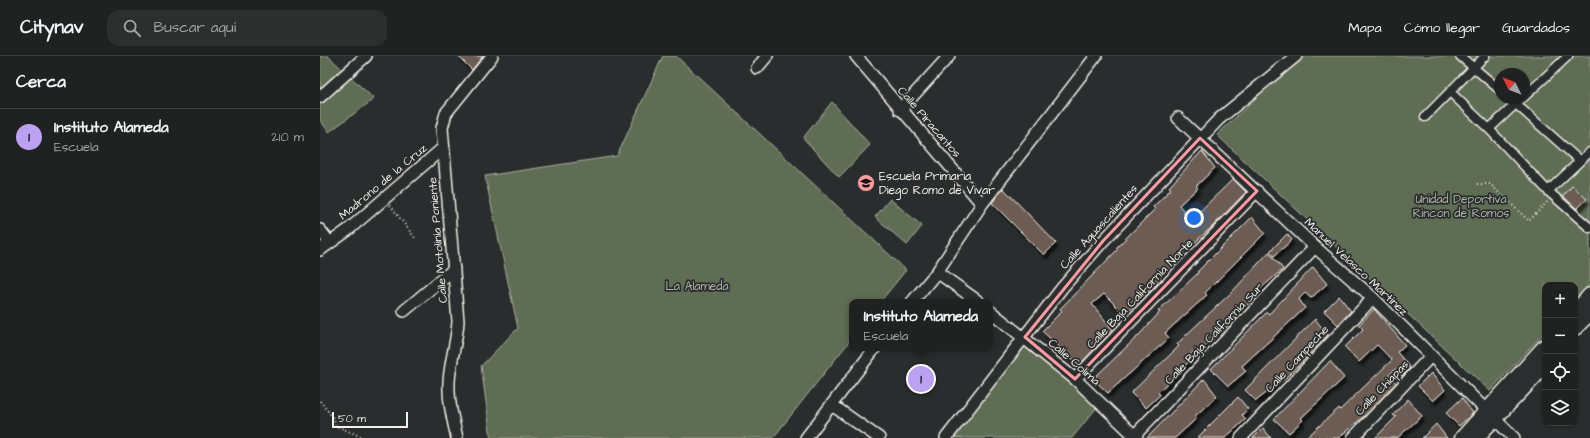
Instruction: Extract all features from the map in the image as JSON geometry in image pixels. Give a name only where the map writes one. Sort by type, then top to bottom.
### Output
[{"type":"street","points":[[320,96],[366,56]]},
{"type":"street","name":"Calle Motolinía Poniente","points":[[457,438],[448,394],[450,368],[457,336],[454,269],[443,148],[443,121],[446,113],[492,56]]},
{"type":"street","points":[[757,68],[767,56]]},
{"type":"street","name":"Calle Piracantos","points":[[856,56],[900,110],[982,204]]},
{"type":"street","points":[[900,110],[949,56]]},
{"type":"street","points":[[914,299],[937,272],[982,204],[1096,56]]},
{"type":"street","name":"Calle Aguascalientes","points":[[946,438],[1062,288],[1092,253],[1219,119],[1296,56]]},
{"type":"street","points":[[1460,56],[1473,69],[1494,85]]},
{"type":"street","points":[[1425,117],[1485,56]]},
{"type":"street","points":[[1555,56],[1565,59]]},
{"type":"street","points":[[1530,91],[1565,59]]},
{"type":"street","points":[[1450,92],[1489,128],[1550,193],[1590,228]]},
{"type":"street","points":[[1489,128],[1515,104]]},
{"type":"street","points":[[1526,104],[1580,161]]},
{"type":"street","name":"Manuel Velasco Martínez","points":[[1178,118],[1315,247],[1373,298],[1514,438]]},
{"type":"street","name":"Madrono de la Cruz","points":[[320,250],[385,198],[443,148]]},
{"type":"street","points":[[1550,193],[1590,152]]},
{"type":"street","name":"Calle Baja California Norte","points":[[1075,379],[1257,191]]},
{"type":"street","points":[[320,230],[330,243]]},
{"type":"street","name":"Calle Baja California Sur","points":[[1134,437],[1315,247]]},
{"type":"street","points":[[404,311],[454,269]]},
{"type":"street","points":[[937,272],[975,299]]},
{"type":"street","points":[[1578,309],[1590,295]]},
{"type":"street","name":"Calle Campeche","points":[[1241,438],[1373,298]]},
{"type":"street","points":[[1578,325],[1590,312]]},
{"type":"street","name":"Calle Colima","points":[[993,313],[1025,337],[1075,379],[1134,437]]},
{"type":"street","points":[[1578,331],[1590,319]]},
{"type":"street","points":[[1476,438],[1491,415],[1542,350]]},
{"type":"street","points":[[806,438],[873,351]]},
{"type":"street","name":"Calle Chiapas","points":[[1352,438],[1431,356]]},
{"type":"street","points":[[1462,438],[1491,415],[1542,369]]},
{"type":"street","points":[[832,405],[879,438]]},
{"type":"path","points":[[1477,184],[1490,184],[1529,221],[1550,193]]},
{"type":"path","points":[[385,198],[415,238]]},
{"type":"path","points":[[320,401],[334,419],[336,426],[365,438]]},
{"type":"highlighted area","points":[[1200,138],[1257,191],[1075,379],[1025,337],[1103,241]]},
{"type":"green space","points":[[320,56],[328,56],[374,99],[329,132],[320,120]]},
{"type":"green space","name":"La Alameda","points":[[663,56],[676,56],[906,270],[882,299],[849,299],[849,342],[773,438],[491,438],[481,366],[518,328],[485,176],[617,156]]},
{"type":"green space","name":"Unidad Deportiva Rincon de Romos","points":[[1300,56],[1590,56],[1590,284],[1578,297],[1578,282],[1542,282],[1542,335],[1490,391],[1217,135]]},
{"type":"green space","points":[[832,102],[870,145],[839,177],[803,138]]},
{"type":"green space","points":[[890,199],[922,226],[907,245],[875,217]]},
{"type":"green space","points":[[1025,337],[1098,406],[1072,438],[946,438]]},
{"type":"building","points":[[458,56],[483,56],[472,70]]},
{"type":"building","points":[[1202,151],[1215,168],[1196,186],[1198,188],[1179,205],[1189,218],[1194,214],[1195,216],[1233,179],[1246,192],[1213,226],[1183,253],[1184,255],[1160,277],[1162,279],[1125,315],[1104,294],[1092,304],[1113,330],[1079,365],[1042,331],[1062,311],[1060,309],[1118,249],[1116,248],[1155,209],[1153,207],[1171,189],[1169,187]]},
{"type":"building","points":[[1572,186],[1587,199],[1577,209],[1563,196]]},
{"type":"building","points":[[1003,188],[1056,243],[1044,255],[992,203]]},
{"type":"building","points":[[1252,217],[1265,233],[1205,293],[1207,295],[1165,333],[1169,338],[1108,393],[1093,379],[1139,335],[1160,312],[1158,311],[1198,273],[1197,272]]},
{"type":"building","points":[[1287,234],[1292,240],[1274,256],[1270,251]]},
{"type":"building","points":[[1269,252],[1283,269],[1259,290],[1261,293],[1239,312],[1241,314],[1239,316],[1196,355],[1193,352],[1187,358],[1190,361],[1158,392],[1160,395],[1146,408],[1131,393],[1179,346],[1177,344],[1185,336],[1232,292]]},
{"type":"building","points":[[1313,267],[1327,284],[1311,298],[1305,293],[1299,299],[1305,308],[1242,366],[1246,371],[1228,386],[1211,369],[1267,312],[1269,314]]},
{"type":"building","points":[[1339,296],[1351,311],[1338,325],[1324,311]]},
{"type":"building","points":[[1374,309],[1405,345],[1397,352],[1410,368],[1402,376],[1395,369],[1389,375],[1396,383],[1368,413],[1338,438],[1306,438],[1339,408],[1340,410],[1392,360],[1377,345],[1359,362],[1345,347],[1363,329],[1359,325]]},
{"type":"building","points":[[1315,319],[1328,335],[1288,376],[1256,401],[1245,390]]},
{"type":"building","points":[[1330,361],[1344,378],[1301,418],[1303,420],[1289,433],[1274,419]]},
{"type":"building","points":[[1431,373],[1445,390],[1433,401],[1418,386]]},
{"type":"building","points":[[1204,379],[1217,396],[1195,416],[1197,418],[1175,438],[1147,438]]},
{"type":"building","points":[[1238,397],[1248,409],[1242,415],[1246,419],[1225,438],[1197,438]]},
{"type":"building","points":[[1462,398],[1473,413],[1459,426],[1446,413]]},
{"type":"building","points":[[1408,399],[1422,416],[1397,438],[1375,438],[1396,417],[1393,415]]},
{"type":"building","points":[[1436,424],[1447,438],[1422,438]]},
{"type":"building","points":[[1263,428],[1271,438],[1253,438]]},
{"type":"place","name":"Escuela Primaria Diego Romo de Vivar","points":[[866,183]]},
{"type":"place","name":"Instituto Alameda","points":[[921,379]]}]
